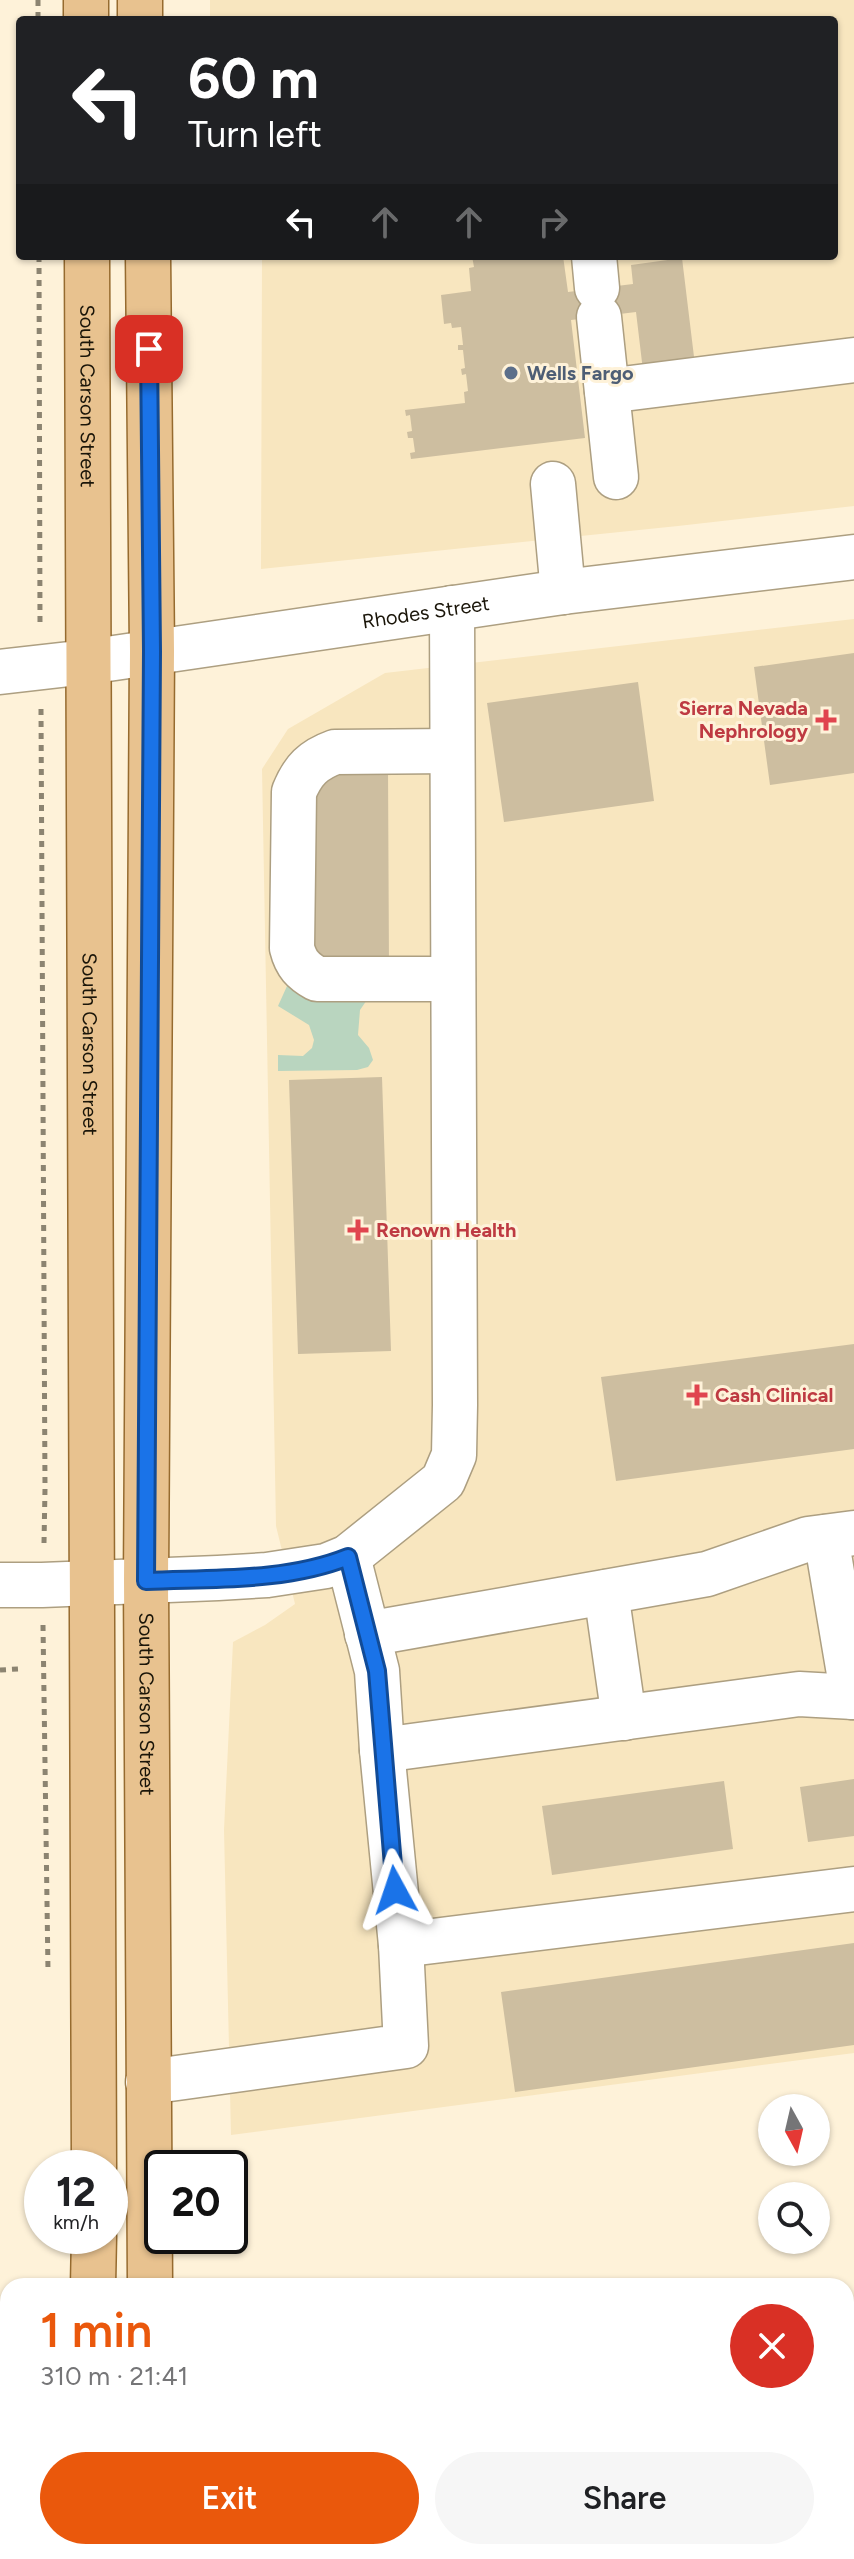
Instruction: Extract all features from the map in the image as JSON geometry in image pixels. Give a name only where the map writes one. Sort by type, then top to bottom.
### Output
[{"type":"main road","name":"South Carson Street","points":[[87,260],[94,2150]]},
{"type":"main road","name":"South Carson Street","points":[[148,260],[152,651],[146,1581],[150,2278]]},
{"type":"main road","points":[[93,2278],[94,2254]]},
{"type":"street","points":[[596,287],[616,477]]},
{"type":"street","points":[[607,391],[854,360]]},
{"type":"street","points":[[553,484],[563,592]]},
{"type":"street","name":"Rhodes Street","points":[[20,670],[563,592],[854,557]]},
{"type":"street","points":[[21,1585],[267,1575],[326,1566],[348,1557],[443,1481],[454,1455],[452,608]]},
{"type":"street","points":[[452,751],[335,752],[309,765],[300,776],[294,792],[292,948],[303,971],[317,979],[453,979]]},
{"type":"street","points":[[367,1634],[707,1574],[808,1539],[840,1535],[854,1697],[799,1694],[382,1750]]},
{"type":"street","points":[[148,2082],[406,2046],[401,1945],[377,1671],[348,1557]]},
{"type":"street","points":[[606,1592],[624,1718]]},
{"type":"street","points":[[401,1945],[854,1889]]},
{"type":"path","points":[[39,260],[20,670],[45,1473],[21,1585],[48,1976]]},
{"type":"path","points":[[0,1670],[18,1669]]},
{"type":"shaded area","points":[[210,0],[854,0],[854,506],[261,569],[262,260],[838,260],[838,16],[210,16]]},
{"type":"shaded area","points":[[854,619],[854,2053],[231,2135],[224,1830],[233,1642],[295,1604],[276,1526],[262,769],[288,729],[385,673]]},
{"type":"green space","points":[[292,975],[371,994],[360,1010],[358,1035],[369,1048],[373,1060],[368,1067],[357,1070],[278,1071],[278,1055],[303,1056],[312,1048],[314,1040],[309,1025],[278,1006]]},
{"type":"building","points":[[473,260],[564,260],[568,292],[633,284],[631,265],[682,260],[699,398],[647,404],[636,312],[571,320],[585,438],[411,459],[410,453],[415,452],[413,438],[408,438],[407,432],[412,431],[410,415],[406,416],[405,410],[465,403],[464,392],[468,391],[466,374],[462,375],[461,369],[465,368],[463,350],[458,350],[458,345],[463,345],[461,327],[452,328],[451,323],[444,324],[441,295],[471,291],[469,268],[474,267]]},
{"type":"building","points":[[854,653],[854,773],[770,785],[754,667]]},
{"type":"building","points":[[638,682],[654,801],[504,822],[487,703]]},
{"type":"building","points":[[388,768],[389,969],[315,972],[313,790],[331,769]]},
{"type":"building","points":[[382,1077],[391,1351],[298,1354],[289,1080]]},
{"type":"building","points":[[854,1344],[854,1449],[616,1481],[601,1377]]},
{"type":"building","points":[[854,1779],[854,1836],[808,1842],[800,1787]]},
{"type":"building","points":[[724,1781],[733,1849],[552,1875],[542,1806]]},
{"type":"building","points":[[854,1943],[854,2045],[515,2092],[501,1992]]},
{"type":"place","name":"Wells Fargo","points":[[511,373]]},
{"type":"place","name":"Sierra Nevada Nephrology","points":[[826,720]]},
{"type":"place","name":"Renown Health","points":[[358,1230]]},
{"type":"place","name":"Cash Clinical","points":[[697,1395]]},
{"type":"route","points":[[149,349],[152,651],[146,1581],[267,1575],[326,1566],[348,1557],[377,1671],[395,1890]]}]
